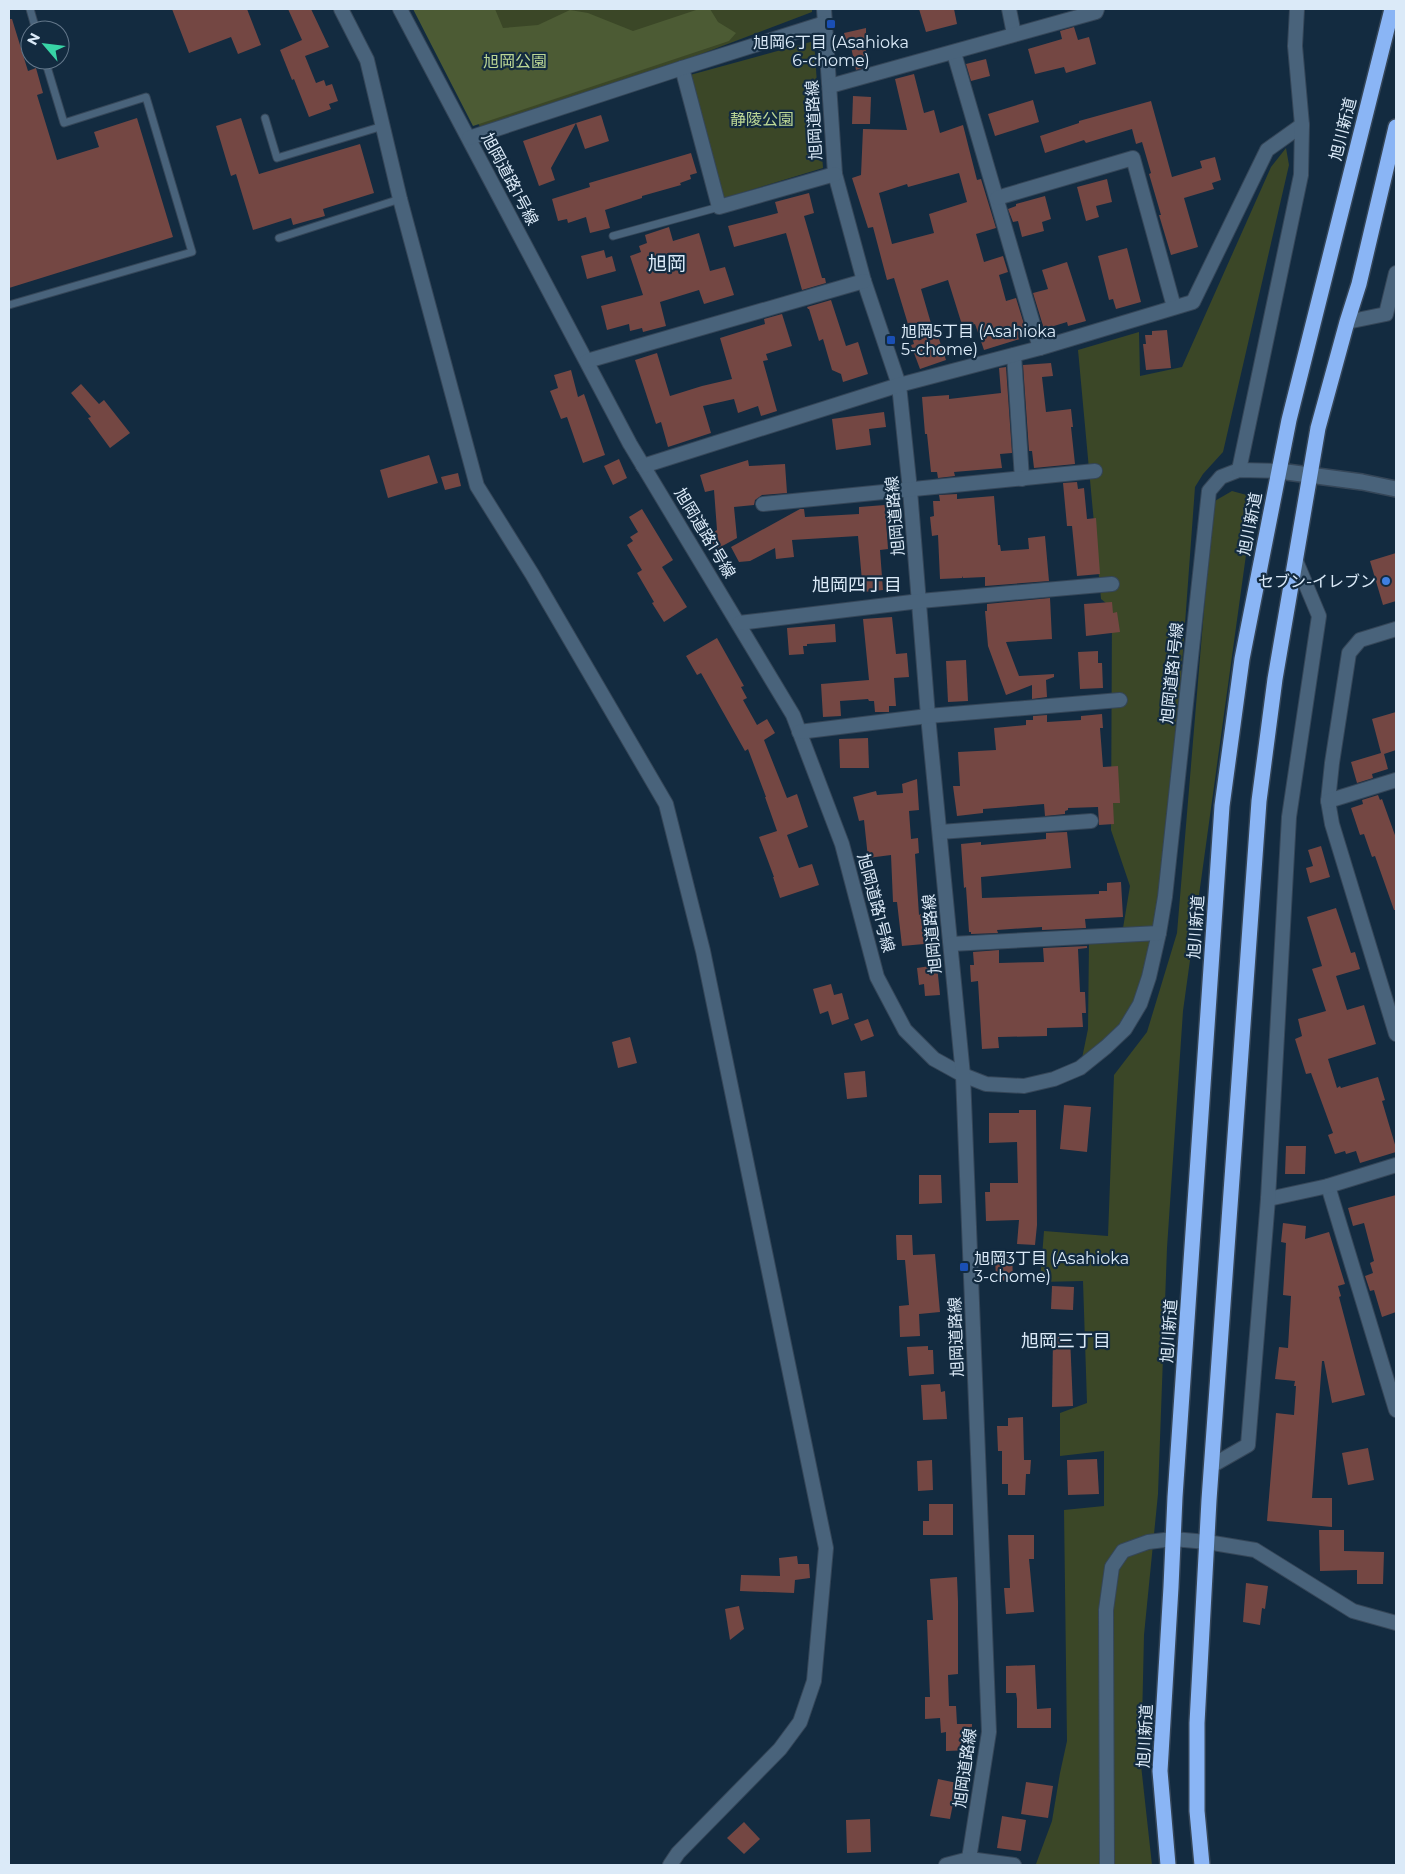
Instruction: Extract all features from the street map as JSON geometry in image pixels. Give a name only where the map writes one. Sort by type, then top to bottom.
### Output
[{"type":"highway","name":"旭川新道","points":[[1168,1865],[1160,1771],[1172,1587],[1172,1539],[1222,806],[1242,659],[1288,420],[1392,9]]},
{"type":"highway","points":[[1202,1865],[1197,1811],[1197,1723],[1212,1465],[1258,801],[1275,679],[1318,428],[1346,322],[1359,284],[1396,127]]},
{"type":"main road","points":[[1278,471],[1362,482],[1396,489]]},
{"type":"street","points":[[342,9],[367,60],[400,199],[477,486],[532,574],[666,804],[703,951],[826,1548],[814,1681],[800,1722],[780,1749],[678,1853],[670,1865]]},
{"type":"street","name":"旭岡道路1号線","points":[[400,9],[643,466],[739,622],[793,715],[842,844],[877,977],[905,1030],[934,1059],[963,1075],[986,1084],[1024,1086],[1054,1079],[1080,1068],[1106,1047],[1125,1029],[1140,1004],[1149,977],[1159,933],[1209,491],[1221,477],[1239,470],[1278,471]]},
{"type":"street","name":"旭岡道路線","points":[[824,9],[834,174],[864,281],[899,385],[920,601],[928,716],[963,1075],[989,1732],[968,1862]]},
{"type":"street","points":[[1009,9],[1014,34]]},
{"type":"street","points":[[830,86],[954,53],[1014,34],[1096,12],[1097,9]]},
{"type":"street","points":[[1239,470],[1301,175],[1302,125],[1295,46],[1297,9]]},
{"type":"street","points":[[469,138],[825,23]]},
{"type":"street","points":[[954,53],[1040,348]]},
{"type":"street","points":[[682,68],[719,207],[834,174]]},
{"type":"street","points":[[643,466],[899,385],[1040,348],[1193,302],[1267,150],[1302,125]]},
{"type":"street","points":[[997,198],[1133,158],[1174,307]]},
{"type":"street","points":[[1346,322],[1386,314],[1396,273]]},
{"type":"street","points":[[587,362],[864,281]]},
{"type":"street","points":[[1014,355],[1022,479]]},
{"type":"street","points":[[763,504],[1096,472]]},
{"type":"street","points":[[1212,1465],[1248,1446],[1268,1199],[1289,817],[1318,616],[1296,561]]},
{"type":"street","points":[[739,622],[920,601],[1112,584]]},
{"type":"street","points":[[1396,629],[1360,640],[1349,653],[1328,801],[1332,824],[1396,1034]]},
{"type":"street","points":[[799,732],[928,716],[1120,700]]},
{"type":"street","points":[[1328,801],[1396,780]]},
{"type":"street","points":[[940,832],[1091,821]]},
{"type":"street","points":[[950,944],[1159,933]]},
{"type":"street","points":[[1268,1199],[1328,1186],[1396,1165]]},
{"type":"street","points":[[1328,1186],[1396,1410]]},
{"type":"street","points":[[1107,1865],[1106,1610],[1112,1567],[1123,1551],[1148,1542],[1172,1539],[1207,1542],[1255,1550],[1353,1611],[1396,1623]]},
{"type":"street","points":[[946,1865],[968,1862],[1014,1865]]},
{"type":"lane","points":[[9,305],[192,252],[146,96],[64,123],[49,70]]},
{"type":"lane","points":[[265,118],[277,158],[384,126]]},
{"type":"lane","points":[[280,238],[400,199]]},
{"type":"lane","points":[[613,236],[719,207]]},
{"type":"green space","name":"旭岡公園","points":[[413,9],[495,9],[503,28],[538,25],[570,10],[588,13],[633,31],[699,9],[710,9],[718,22],[736,33],[729,41],[473,126]]},
{"type":"green space","name":"旭岡公園","points":[[448,9],[812,9],[812,12],[680,62],[480,127],[452,73]]},
{"type":"green space","name":"静陵公園","points":[[814,41],[823,168],[724,198],[690,75]]},
{"type":"green space","points":[[1286,148],[1289,165],[1223,452],[1203,474],[1195,487],[1165,897],[1140,1004],[1080,1068],[1088,1029],[1089,942],[1121,940],[1130,886],[1111,830],[1112,608],[1101,599],[1078,350],[1139,332],[1140,376],[1182,367],[1271,167]]},
{"type":"green space","points":[[1232,491],[1254,497],[1183,1011],[1167,1248],[1158,1494],[1144,1635],[1141,1765],[1152,1865],[1036,1864],[1052,1821],[1067,1741],[1064,1510],[1104,1506],[1104,1451],[1060,1456],[1060,1413],[1087,1403],[1083,1281],[1040,1282],[1044,1231],[1108,1236],[1114,1075],[1147,1032],[1177,933],[1213,502]]},
{"type":"building","points":[[172,9],[247,9],[261,45],[238,54],[231,37],[189,53]]},
{"type":"building","points":[[288,9],[311,9],[329,47],[305,56],[316,83],[324,80],[326,86],[332,84],[338,101],[329,104],[331,109],[309,117],[280,50],[302,40]]},
{"type":"building","points":[[919,9],[954,9],[957,24],[926,32]]},
{"type":"building","points":[[9,19],[12,19],[20,45],[20,70],[37,70],[43,93],[37,95],[57,160],[99,147],[94,132],[137,118],[173,237],[9,288]]},
{"type":"building","points":[[1074,27],[1078,40],[1089,37],[1096,64],[1066,73],[1064,67],[1035,74],[1028,49],[1062,39],[1060,31]]},
{"type":"building","points":[[866,28],[866,67],[856,70],[851,47],[847,48],[844,33]]},
{"type":"building","points":[[986,59],[990,76],[971,81],[966,64]]},
{"type":"building","points":[[914,74],[924,113],[934,110],[940,133],[963,125],[977,180],[981,179],[996,228],[976,234],[984,262],[1003,256],[1008,272],[999,275],[1006,301],[1016,298],[1027,334],[1022,336],[1023,338],[984,350],[975,324],[963,328],[948,280],[921,289],[935,337],[938,336],[946,360],[920,369],[911,345],[914,344],[894,278],[887,280],[873,227],[868,228],[852,178],[861,175],[863,129],[907,130],[895,79]],"holes":[[[959,173],[967,202],[929,214],[934,233],[892,244],[879,193],[907,184],[908,187]]]},
{"type":"building","points":[[853,96],[871,97],[870,124],[852,124]]},
{"type":"building","points":[[1033,100],[1039,122],[995,136],[988,114]]},
{"type":"building","points":[[1151,101],[1172,177],[1202,168],[1200,161],[1215,157],[1221,180],[1212,183],[1214,189],[1184,198],[1198,247],[1171,255],[1159,215],[1161,215],[1142,142],[1136,144],[1132,129],[1086,143],[1084,140],[1045,153],[1040,136],[1079,123],[1079,121]]},
{"type":"building","points":[[601,115],[609,141],[585,149],[576,123]]},
{"type":"building","points":[[241,118],[259,174],[360,144],[374,193],[323,209],[325,216],[293,225],[291,218],[253,230],[236,174],[231,176],[216,126]]},
{"type":"building","points":[[576,123],[551,168],[555,180],[539,186],[523,141]]},
{"type":"building","points":[[691,153],[697,173],[690,175],[691,179],[680,183],[681,185],[642,196],[642,198],[605,210],[610,228],[590,233],[586,217],[568,223],[567,219],[558,221],[552,199],[590,187],[589,183]]},
{"type":"building","points":[[1107,179],[1112,202],[1096,206],[1099,217],[1086,221],[1077,187]]},
{"type":"building","points":[[809,193],[814,213],[804,216],[822,278],[825,278],[826,283],[802,290],[786,233],[734,247],[728,226],[778,213],[775,202]]},
{"type":"building","points":[[1045,196],[1051,219],[1042,222],[1044,231],[1022,237],[1018,221],[1013,222],[1008,209],[1016,206],[1016,204]]},
{"type":"building","points":[[669,227],[673,241],[699,233],[710,271],[725,267],[734,295],[704,304],[699,290],[660,302],[666,326],[643,332],[642,328],[630,331],[629,324],[607,330],[601,306],[643,295],[630,256],[641,252],[639,246],[647,243],[645,235]]},
{"type":"building","points":[[1127,248],[1141,302],[1116,309],[1113,299],[1109,300],[1098,256]]},
{"type":"building","points":[[604,250],[606,258],[612,256],[616,271],[587,279],[581,256]]},
{"type":"building","points":[[1067,262],[1086,321],[1068,326],[1067,322],[1044,329],[1033,293],[1048,289],[1042,270]]},
{"type":"building","points":[[831,300],[846,346],[858,342],[868,374],[843,382],[841,374],[832,370],[823,339],[819,341],[807,307]]},
{"type":"building","points":[[782,314],[792,346],[766,354],[768,360],[763,361],[777,411],[761,416],[758,406],[738,413],[734,399],[703,406],[711,433],[668,447],[661,422],[656,424],[635,360],[657,353],[670,396],[732,379],[720,338],[765,324],[764,319]]},
{"type":"building","points":[[1167,330],[1171,368],[1146,370],[1143,344],[1146,344],[1145,335],[1152,335],[1152,331]]},
{"type":"building","points":[[1051,363],[1053,376],[1042,377],[1046,412],[1071,409],[1075,464],[1034,468],[1032,451],[1029,451],[1023,365]]},
{"type":"building","points":[[1006,367],[1012,453],[1000,454],[1002,468],[954,472],[955,476],[938,478],[937,472],[931,472],[922,397],[949,395],[949,399],[1001,393],[999,368]]},
{"type":"building","points":[[571,370],[578,397],[584,394],[605,455],[583,463],[567,417],[561,419],[550,391],[558,388],[554,375]]},
{"type":"building","points":[[81,384],[99,404],[104,400],[130,433],[110,448],[88,418],[91,417],[71,393]]},
{"type":"building","points":[[884,412],[886,427],[869,429],[871,445],[836,450],[832,419]]},
{"type":"building","points":[[429,455],[438,483],[388,498],[380,470]]},
{"type":"building","points":[[619,459],[627,478],[613,485],[604,466]]},
{"type":"building","points":[[748,460],[749,466],[785,464],[787,493],[762,495],[755,500],[754,505],[734,507],[737,538],[715,550],[707,536],[717,530],[714,490],[705,492],[700,475]]},
{"type":"building","points":[[458,473],[461,486],[445,490],[441,477]]},
{"type":"building","points":[[1077,482],[1078,489],[1084,488],[1087,519],[1096,518],[1100,574],[1077,576],[1072,526],[1067,526],[1063,483]]},
{"type":"building","points":[[957,494],[957,499],[994,496],[998,545],[1000,545],[1001,551],[1029,549],[1028,538],[1045,536],[1049,581],[985,586],[985,577],[963,578],[962,576],[962,578],[940,579],[938,535],[932,536],[930,517],[934,516],[933,501],[940,501],[939,495]]},
{"type":"building","points":[[885,505],[888,549],[880,550],[883,590],[863,592],[858,536],[792,540],[794,557],[776,559],[775,548],[750,561],[739,562],[731,547],[800,509],[804,509],[805,517],[859,514],[859,507]]},
{"type":"building","points":[[642,509],[673,560],[662,567],[687,607],[664,622],[637,573],[642,570],[627,545],[633,541],[630,537],[638,532],[629,517]]},
{"type":"building","name":"セブン-イレブン","points":[[1396,553],[1396,601],[1383,605],[1370,561]]},
{"type":"building","points":[[1050,598],[1052,639],[1006,642],[1019,676],[1054,674],[1054,677],[1046,680],[1047,697],[1032,699],[1032,685],[1006,695],[988,646],[985,611],[987,611],[987,604]]},
{"type":"building","points":[[1112,602],[1113,613],[1117,612],[1120,632],[1086,636],[1084,604]]},
{"type":"building","points":[[892,617],[896,654],[907,653],[909,677],[894,678],[896,706],[889,706],[889,712],[875,712],[874,701],[869,701],[868,699],[840,701],[841,716],[823,717],[821,684],[869,680],[863,619]]},
{"type":"building","points":[[835,624],[836,642],[807,644],[807,646],[803,646],[804,654],[789,655],[787,628]]},
{"type":"building","points":[[717,638],[744,686],[741,687],[747,698],[743,700],[757,725],[767,719],[775,733],[764,740],[787,798],[797,794],[808,827],[787,835],[799,868],[812,864],[819,885],[780,898],[759,837],[777,831],[748,749],[745,751],[701,673],[697,675],[686,656]]},
{"type":"building","points":[[1098,651],[1098,663],[1102,663],[1103,688],[1080,689],[1078,652]]},
{"type":"building","points":[[966,660],[968,701],[948,702],[946,661]]},
{"type":"building","points":[[1396,712],[1396,750],[1384,754],[1388,769],[1372,774],[1373,778],[1357,783],[1351,762],[1381,753],[1372,719]]},
{"type":"building","points":[[1102,714],[1103,728],[1100,728],[1103,767],[1118,766],[1120,803],[1113,803],[1114,824],[1099,825],[1098,807],[1068,808],[1065,814],[1045,816],[1044,804],[983,809],[983,813],[957,816],[953,786],[960,786],[958,752],[996,750],[994,728],[1026,725],[1026,720],[1033,720],[1033,716],[1047,715],[1047,722],[1081,720],[1081,716]]},
{"type":"building","points":[[868,738],[869,768],[840,768],[839,739]]},
{"type":"building","points":[[917,779],[919,810],[909,811],[911,839],[918,838],[919,853],[915,854],[919,915],[921,914],[924,944],[902,946],[897,902],[893,902],[891,855],[868,858],[864,820],[859,821],[853,797],[876,791],[877,795],[903,793],[902,784]]},
{"type":"building","points":[[1378,795],[1380,800],[1382,799],[1396,838],[1396,910],[1394,910],[1375,856],[1372,857],[1364,834],[1360,835],[1351,808],[1363,804],[1362,800]]},
{"type":"building","points":[[1067,832],[1071,868],[981,877],[982,898],[1099,894],[1099,891],[1107,891],[1107,883],[1121,882],[1123,917],[1085,919],[1086,928],[1042,930],[1042,927],[997,930],[998,933],[971,934],[969,932],[966,887],[964,888],[961,844],[981,842],[981,845],[1046,839],[1046,833]]},
{"type":"building","points":[[1321,846],[1330,877],[1310,883],[1306,868],[1313,866],[1308,850]]},
{"type":"building","points":[[1336,908],[1351,953],[1355,952],[1360,969],[1336,976],[1347,1010],[1364,1005],[1376,1044],[1328,1059],[1337,1088],[1378,1077],[1385,1100],[1382,1101],[1396,1148],[1396,1152],[1360,1163],[1356,1151],[1346,1154],[1345,1151],[1335,1154],[1328,1135],[1333,1133],[1311,1073],[1306,1074],[1295,1039],[1302,1036],[1298,1019],[1326,1011],[1312,969],[1322,966],[1307,917]]},
{"type":"building","points":[[1087,946],[1087,948],[1078,949],[1080,992],[1085,992],[1086,1013],[1082,1013],[1083,1027],[1047,1028],[1047,1036],[998,1037],[999,1048],[982,1049],[978,981],[971,982],[970,965],[974,965],[973,952],[999,950],[999,963],[1044,962],[1043,948]]},
{"type":"building","points":[[937,965],[940,995],[925,996],[924,984],[919,985],[917,968]]},
{"type":"building","points":[[831,984],[834,995],[842,993],[849,1019],[832,1025],[828,1011],[820,1014],[813,989]]},
{"type":"building","points":[[868,1019],[874,1036],[861,1041],[854,1024]]},
{"type":"building","points":[[630,1037],[637,1063],[618,1068],[612,1042]]},
{"type":"building","points":[[865,1071],[867,1097],[847,1099],[844,1073]]},
{"type":"building","points":[[1064,1105],[1091,1107],[1087,1152],[1060,1149]]},
{"type":"building","points":[[1019,1110],[1036,1110],[1037,1225],[1035,1245],[1017,1244],[1019,1220],[986,1221],[985,1192],[990,1192],[990,1183],[1018,1183],[1017,1142],[989,1143],[989,1113],[1019,1113]]},
{"type":"building","points":[[1286,1146],[1306,1146],[1305,1174],[1285,1174]]},
{"type":"building","points":[[919,1175],[941,1175],[942,1203],[919,1204]]},
{"type":"building","points":[[1396,1195],[1396,1312],[1382,1317],[1374,1290],[1370,1291],[1365,1276],[1373,1273],[1370,1263],[1374,1261],[1364,1223],[1353,1226],[1348,1208]]},
{"type":"building","points":[[1283,1223],[1306,1226],[1305,1239],[1329,1232],[1345,1284],[1338,1286],[1341,1296],[1339,1297],[1365,1395],[1332,1403],[1324,1361],[1322,1361],[1312,1498],[1332,1498],[1332,1527],[1267,1521],[1276,1413],[1294,1415],[1296,1386],[1294,1386],[1295,1381],[1275,1379],[1279,1347],[1288,1348],[1291,1296],[1283,1295],[1286,1243],[1281,1242]]},
{"type":"building","points":[[896,1235],[912,1235],[913,1255],[935,1254],[940,1312],[919,1314],[920,1336],[900,1337],[899,1306],[909,1305],[905,1260],[897,1260]]},
{"type":"building","points":[[995,1253],[1012,1253],[1013,1280],[996,1281]]},
{"type":"building","points":[[1052,1286],[1074,1287],[1073,1310],[1051,1309]]},
{"type":"building","points":[[1053,1337],[1070,1337],[1073,1406],[1052,1407]]},
{"type":"building","points":[[928,1346],[928,1350],[933,1350],[934,1374],[909,1376],[907,1347]]},
{"type":"building","points":[[940,1384],[941,1392],[945,1391],[947,1419],[923,1420],[921,1385]]},
{"type":"building","points":[[1023,1417],[1024,1460],[1031,1460],[1030,1474],[1026,1474],[1025,1495],[1008,1495],[1008,1484],[1002,1484],[1002,1451],[998,1451],[997,1426],[1008,1426],[1008,1418]]},
{"type":"building","points":[[1368,1448],[1374,1480],[1348,1485],[1342,1453]]},
{"type":"building","points":[[1097,1459],[1099,1494],[1068,1495],[1067,1460]]},
{"type":"building","points":[[932,1460],[933,1490],[918,1491],[917,1461]]},
{"type":"building","points":[[929,1504],[953,1504],[953,1535],[923,1535],[923,1521],[929,1521]]},
{"type":"building","points":[[1319,1530],[1344,1530],[1344,1551],[1384,1552],[1383,1584],[1357,1584],[1357,1570],[1320,1571]]},
{"type":"building","points":[[1008,1535],[1034,1535],[1034,1559],[1029,1559],[1034,1612],[1006,1614],[1004,1588],[1010,1588]]},
{"type":"building","points":[[797,1556],[798,1564],[809,1564],[810,1578],[795,1580],[794,1593],[740,1591],[741,1575],[780,1576],[779,1558]]},
{"type":"building","points":[[957,1577],[958,1674],[948,1675],[949,1706],[956,1706],[957,1724],[972,1724],[972,1750],[946,1751],[946,1732],[941,1733],[940,1718],[925,1719],[925,1697],[930,1697],[927,1620],[933,1620],[930,1579]]},
{"type":"building","points":[[1246,1583],[1268,1586],[1265,1609],[1262,1608],[1260,1625],[1243,1622]]},
{"type":"building","points":[[739,1606],[744,1629],[730,1640],[725,1609]]},
{"type":"building","points":[[1035,1665],[1037,1709],[1051,1708],[1051,1728],[1017,1728],[1016,1693],[1006,1693],[1006,1666]]},
{"type":"building","points":[[938,1779],[957,1783],[950,1819],[930,1816]]},
{"type":"building","points":[[1026,1782],[1053,1786],[1048,1818],[1021,1814]]},
{"type":"building","points":[[1002,1816],[1026,1820],[1021,1851],[997,1848]]},
{"type":"building","points":[[870,1819],[871,1852],[847,1853],[846,1820]]},
{"type":"building","points":[[744,1822],[760,1839],[744,1854],[727,1838]]},
{"type":"place","name":"旭岡6丁目 (Asahioka 6-chome)","points":[[831,24]]},
{"type":"place","name":"旭岡5丁目 (Asahioka 5-chome)","points":[[891,340]]},
{"type":"place","name":"セブン-イレブン","points":[[1386,581]]},
{"type":"place","name":"旭岡3丁目 (Asahioka 3-chome)","points":[[964,1267]]},
{"type":"district","name":"旭岡","points":[[667,263]]},
{"type":"district","name":"旭岡四丁目","points":[[857,585]]},
{"type":"district","name":"旭岡三丁目","points":[[1066,1341]]}]
